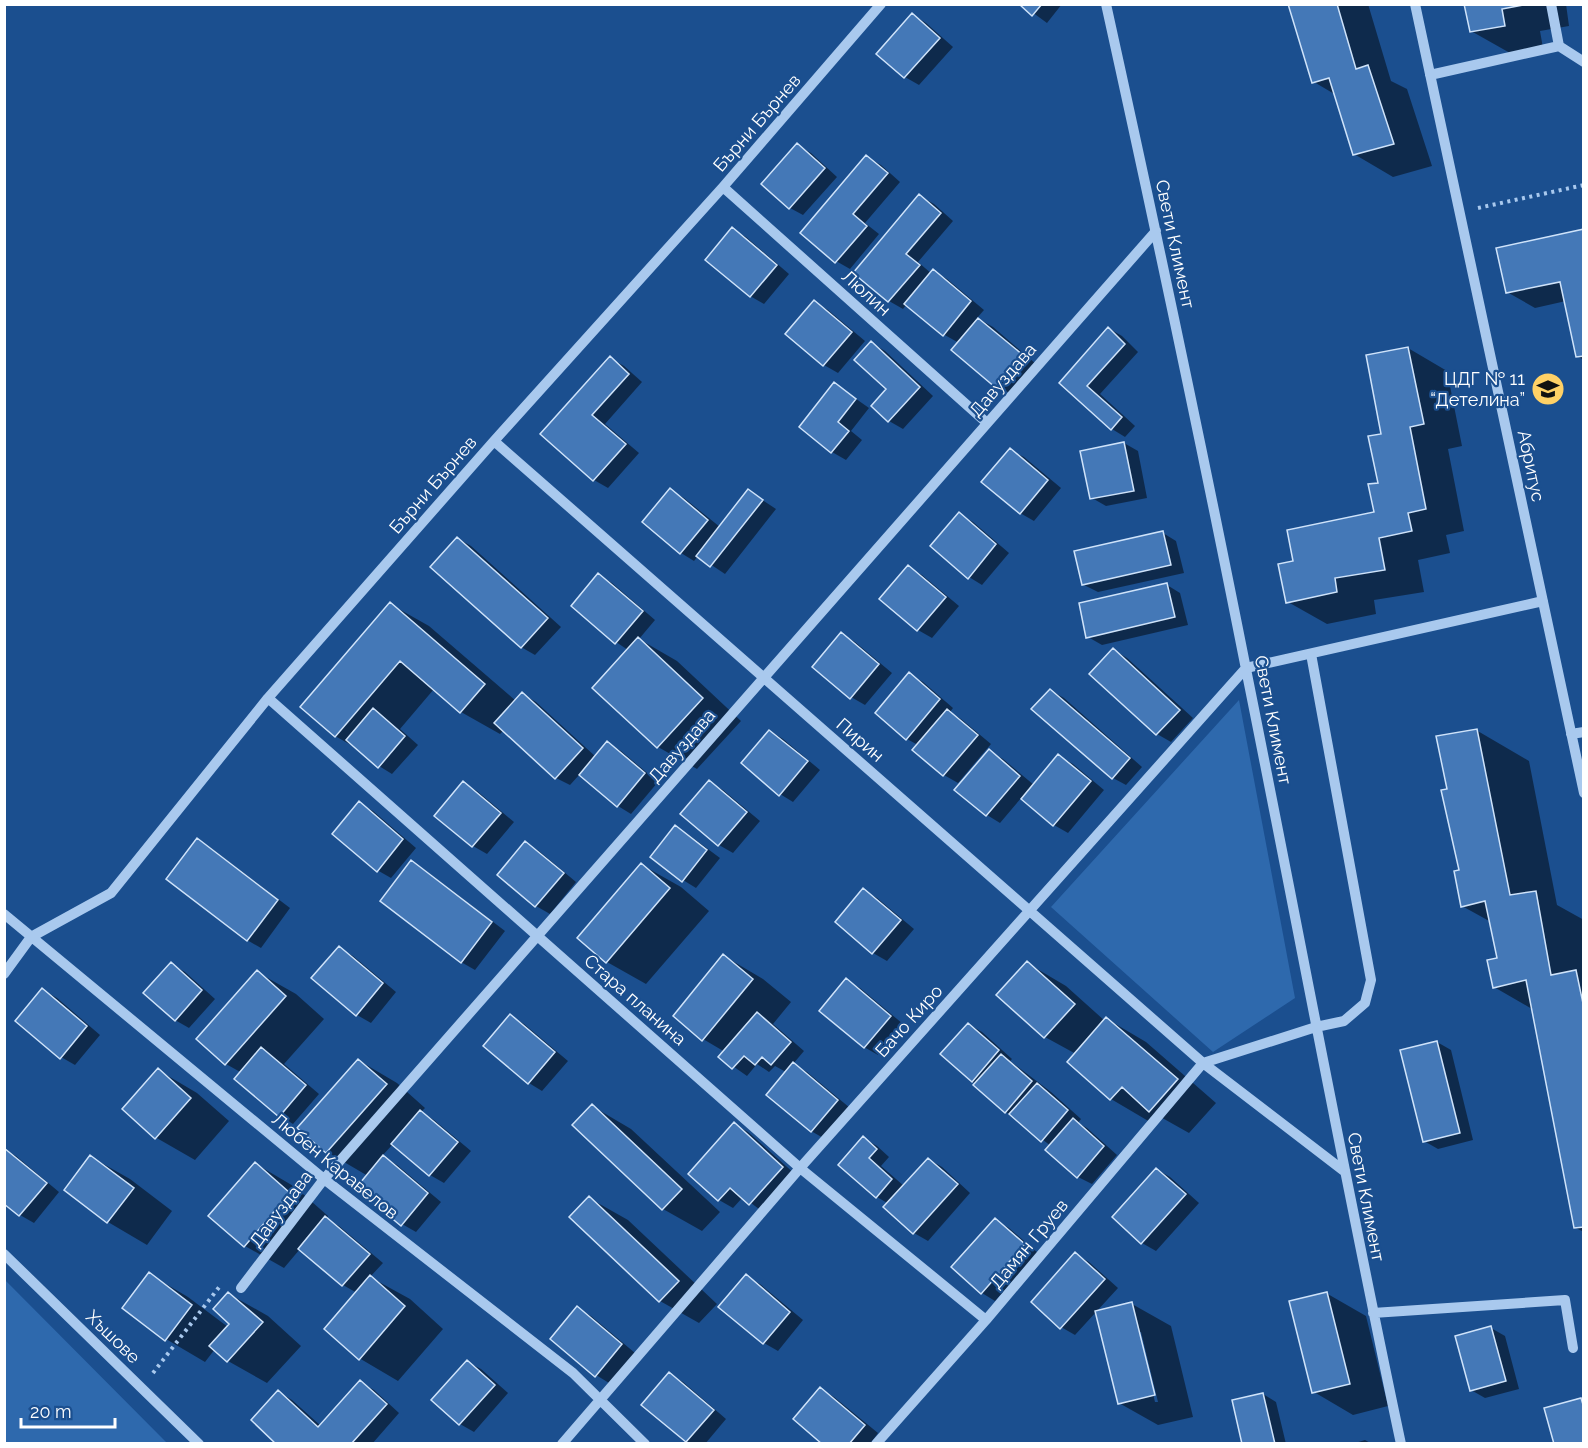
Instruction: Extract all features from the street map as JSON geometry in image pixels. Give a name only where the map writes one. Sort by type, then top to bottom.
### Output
[{"type":"street","name":"Бърни Бърнев","points":[[4,974],[31,937],[111,893],[268,698],[494,441],[723,187],[880,4]]},
{"type":"street","name":"Свети Климент","points":[[1106,4],[1156,231],[1246,669],[1344,1171],[1401,1443]]},
{"type":"street","name":"Абритус","points":[[1415,4],[1584,793]]},
{"type":"street","points":[[1551,4],[1559,46]]},
{"type":"street","points":[[1430,75],[1559,46],[1584,62]]},
{"type":"street","name":"Люлин","points":[[723,187],[987,423]]},
{"type":"street","name":"Давуздава","points":[[241,1288],[324,1179],[1156,231]]},
{"type":"street","name":"Пирин","points":[[494,441],[1203,1064],[1344,1171]]},
{"type":"street","points":[[1246,669],[1543,601]]},
{"type":"street","points":[[1203,1064],[1316,1027],[1344,1021],[1365,1003],[1371,980],[1311,654]]},
{"type":"street","name":"Бачо Киро","points":[[562,1443],[800,1168],[1246,669]]},
{"type":"street","name":"Стара планина","points":[[268,698],[800,1168],[986,1320]]},
{"type":"street","points":[[1571,734],[1584,732]]},
{"type":"street","name":"Любен Каравелов","points":[[4,914],[324,1179],[573,1374],[645,1443]]},
{"type":"street","name":"Дамян Груев","points":[[876,1443],[986,1320],[1203,1064]]},
{"type":"street","name":"Хъшове","points":[[4,1254],[200,1443]]},
{"type":"street","points":[[1373,1313],[1565,1300],[1574,1348]]},
{"type":"path","points":[[1460,212],[1584,185]]},
{"type":"path","points":[[142,1388],[226,1278],[241,1288]]},
{"type":"shaded area","points":[[1239,700],[1295,998],[1213,1052],[1051,907]]},
{"type":"shaded area","points":[[5,1280],[167,1443],[5,1443]]},
{"type":"building","points":[[1019,4],[1042,4],[1032,16]]},
{"type":"building","points":[[1288,4],[1337,4],[1356,69],[1368,65],[1394,144],[1353,155],[1329,78],[1312,83]]},
{"type":"building","points":[[1464,4],[1528,4],[1502,9],[1505,26],[1470,32]]},
{"type":"building","points":[[912,13],[940,38],[904,78],[876,54]]},
{"type":"building","points":[[797,143],[825,168],[789,209],[761,184]]},
{"type":"building","points":[[866,155],[888,173],[853,214],[867,226],[835,263],[800,233]]},
{"type":"building","points":[[919,194],[941,213],[906,254],[920,265],[888,302],[853,273]]},
{"type":"building","points":[[732,227],[777,265],[750,297],[705,260]]},
{"type":"building","points":[[1584,229],[1584,356],[1576,357],[1560,282],[1506,293],[1496,248]]},
{"type":"building","points":[[933,269],[971,301],[943,336],[904,304]]},
{"type":"building","points":[[814,300],[852,332],[823,366],[785,334]]},
{"type":"building","points":[[978,318],[1023,355],[996,388],[951,350]]},
{"type":"building","points":[[1108,327],[1125,344],[1087,386],[1122,417],[1111,430],[1059,383]]},
{"type":"building","points":[[871,341],[920,387],[888,422],[871,406],[886,389],[854,360]]},
{"type":"building","points":[[1408,347],[1424,424],[1410,427],[1426,509],[1408,513],[1412,531],[1379,538],[1385,570],[1335,578],[1337,592],[1286,603],[1278,564],[1293,561],[1287,530],[1374,512],[1368,484],[1378,483],[1368,436],[1381,434],[1366,355]]},
{"type":"building","points":[[610,356],[629,374],[592,415],[626,444],[593,481],[540,434]]},
{"type":"building","points":[[834,382],[856,399],[838,422],[849,431],[831,453],[799,427]]},
{"type":"building","points":[[1124,442],[1134,491],[1090,499],[1080,451]]},
{"type":"building","points":[[1010,448],[1048,480],[1020,514],[981,482]]},
{"type":"building","points":[[670,488],[708,520],[680,554],[642,522]]},
{"type":"building","points":[[748,489],[763,500],[710,567],[696,556]]},
{"type":"building","points":[[959,512],[996,544],[968,579],[930,546]]},
{"type":"building","points":[[1163,531],[1171,565],[1082,585],[1074,551]]},
{"type":"building","points":[[457,537],[548,618],[521,648],[430,567]]},
{"type":"building","points":[[908,565],[946,597],[917,631],[879,599]]},
{"type":"building","points":[[598,573],[643,611],[615,644],[571,606]]},
{"type":"building","points":[[1167,583],[1175,617],[1086,638],[1079,603]]},
{"type":"building","points":[[390,602],[485,684],[460,713],[400,661],[335,737],[300,707]]},
{"type":"building","points":[[841,632],[879,664],[850,699],[812,667]]},
{"type":"building","points":[[638,637],[703,698],[657,748],[592,688]]},
{"type":"building","points":[[1113,648],[1180,710],[1156,735],[1089,674]]},
{"type":"building","points":[[909,672],[940,699],[906,740],[875,713]]},
{"type":"building","points":[[1050,689],[1130,758],[1112,779],[1031,709]]},
{"type":"building","points":[[522,692],[583,748],[555,779],[494,723]]},
{"type":"building","points":[[373,708],[405,736],[378,768],[346,740]]},
{"type":"building","points":[[947,709],[978,735],[943,776],[912,750]]},
{"type":"building","points":[[1477,729],[1510,895],[1536,891],[1551,975],[1576,970],[1584,1008],[1584,1227],[1574,1228],[1526,980],[1493,988],[1487,960],[1497,958],[1485,901],[1461,907],[1454,871],[1459,870],[1441,790],[1447,789],[1436,736]]},
{"type":"building","points":[[769,730],[808,761],[779,796],[741,763]]},
{"type":"building","points":[[607,741],[645,773],[617,807],[579,775]]},
{"type":"building","points":[[989,749],[1020,776],[986,816],[954,790]]},
{"type":"building","points":[[1058,754],[1091,781],[1053,826],[1021,799]]},
{"type":"building","points":[[709,780],[747,812],[718,846],[680,814]]},
{"type":"building","points":[[463,781],[501,813],[472,847],[434,816]]},
{"type":"building","points":[[359,801],[403,839],[377,872],[332,834]]},
{"type":"building","points":[[675,825],[707,850],[682,882],[650,857]]},
{"type":"building","points":[[197,838],[278,900],[247,941],[166,879]]},
{"type":"building","points":[[525,841],[564,873],[535,907],[497,875]]},
{"type":"building","points":[[411,860],[492,922],[461,963],[380,901]]},
{"type":"building","points":[[641,863],[670,888],[606,963],[577,938]]},
{"type":"building","points":[[863,888],[901,920],[872,954],[835,922]]},
{"type":"building","points":[[339,946],[383,983],[356,1016],[311,978]]},
{"type":"building","points":[[723,954],[753,979],[702,1041],[673,1016]]},
{"type":"building","points":[[1027,961],[1075,1004],[1044,1038],[996,995]]},
{"type":"building","points":[[171,962],[202,990],[175,1021],[143,993]]},
{"type":"building","points":[[257,970],[286,996],[225,1065],[196,1039]]},
{"type":"building","points":[[846,978],[891,1016],[864,1048],[819,1011]]},
{"type":"building","points":[[42,988],[87,1026],[60,1059],[15,1021]]},
{"type":"building","points":[[757,1012],[791,1042],[771,1065],[762,1057],[755,1065],[744,1056],[732,1069],[718,1057]]},
{"type":"building","points":[[510,1014],[555,1052],[528,1084],[483,1046]]},
{"type":"building","points":[[1106,1017],[1178,1079],[1149,1112],[1122,1087],[1110,1100],[1067,1062]]},
{"type":"building","points":[[968,1023],[999,1050],[972,1082],[940,1054]]},
{"type":"building","points":[[1437,1041],[1460,1133],[1423,1142],[1400,1050]]},
{"type":"building","points":[[261,1047],[306,1085],[279,1117],[234,1079]]},
{"type":"building","points":[[1001,1054],[1032,1081],[1005,1113],[973,1085]]},
{"type":"building","points":[[358,1059],[387,1084],[326,1153],[297,1128]]},
{"type":"building","points":[[793,1062],[838,1100],[811,1132],[766,1095]]},
{"type":"building","points":[[158,1068],[191,1098],[155,1139],[122,1109]]},
{"type":"building","points":[[1037,1083],[1068,1110],[1041,1142],[1009,1114]]},
{"type":"building","points":[[592,1104],[682,1189],[662,1210],[572,1125]]},
{"type":"building","points":[[420,1110],[458,1142],[429,1176],[391,1144]]},
{"type":"building","points":[[1073,1118],[1104,1146],[1077,1178],[1045,1150]]},
{"type":"building","points":[[734,1122],[783,1167],[749,1205],[730,1188],[718,1201],[688,1174]]},
{"type":"building","points":[[863,1136],[877,1149],[869,1158],[892,1179],[876,1198],[838,1165]]},
{"type":"building","points":[[4,1148],[47,1183],[19,1216],[4,1204]]},
{"type":"building","points":[[90,1155],[134,1188],[107,1223],[64,1190]]},
{"type":"building","points":[[383,1155],[428,1193],[401,1226],[356,1188]]},
{"type":"building","points":[[928,1158],[958,1184],[913,1234],[883,1207]]},
{"type":"building","points":[[255,1162],[290,1193],[244,1247],[208,1216]]},
{"type":"building","points":[[1156,1168],[1186,1194],[1141,1244],[1112,1217]]},
{"type":"building","points":[[589,1196],[679,1281],[659,1302],[569,1217]]},
{"type":"building","points":[[325,1216],[370,1254],[342,1286],[298,1249]]},
{"type":"building","points":[[995,1218],[1025,1244],[981,1294],[951,1267]]},
{"type":"building","points":[[1075,1252],[1105,1279],[1060,1329],[1031,1302]]},
{"type":"building","points":[[149,1272],[192,1305],[165,1341],[122,1308]]},
{"type":"building","points":[[746,1274],[790,1312],[763,1344],[718,1307]]},
{"type":"building","points":[[370,1275],[405,1306],[359,1360],[324,1329]]},
{"type":"building","points":[[228,1292],[263,1322],[227,1362],[209,1346],[229,1324],[213,1309]]},
{"type":"building","points":[[1327,1292],[1350,1384],[1312,1393],[1289,1301]]},
{"type":"building","points":[[1132,1302],[1155,1395],[1118,1404],[1095,1311]]},
{"type":"building","points":[[577,1306],[622,1344],[595,1377],[550,1339]]},
{"type":"building","points":[[1491,1326],[1506,1381],[1470,1391],[1455,1336]]},
{"type":"building","points":[[467,1360],[495,1385],[459,1425],[431,1400]]},
{"type":"building","points":[[669,1372],[714,1410],[686,1442],[641,1405]]},
{"type":"building","points":[[360,1380],[387,1404],[351,1444],[276,1444],[251,1420],[278,1390],[318,1427]]},
{"type":"building","points":[[820,1387],[865,1425],[849,1444],[822,1444],[793,1419]]},
{"type":"building","points":[[1263,1393],[1275,1444],[1242,1444],[1232,1400]]},
{"type":"building","points":[[1581,1398],[1584,1408],[1584,1444],[1554,1444],[1544,1408]]},
{"type":"place","name":"ЦДГ № 11 “Детелина”","points":[[1548,389]]}]
